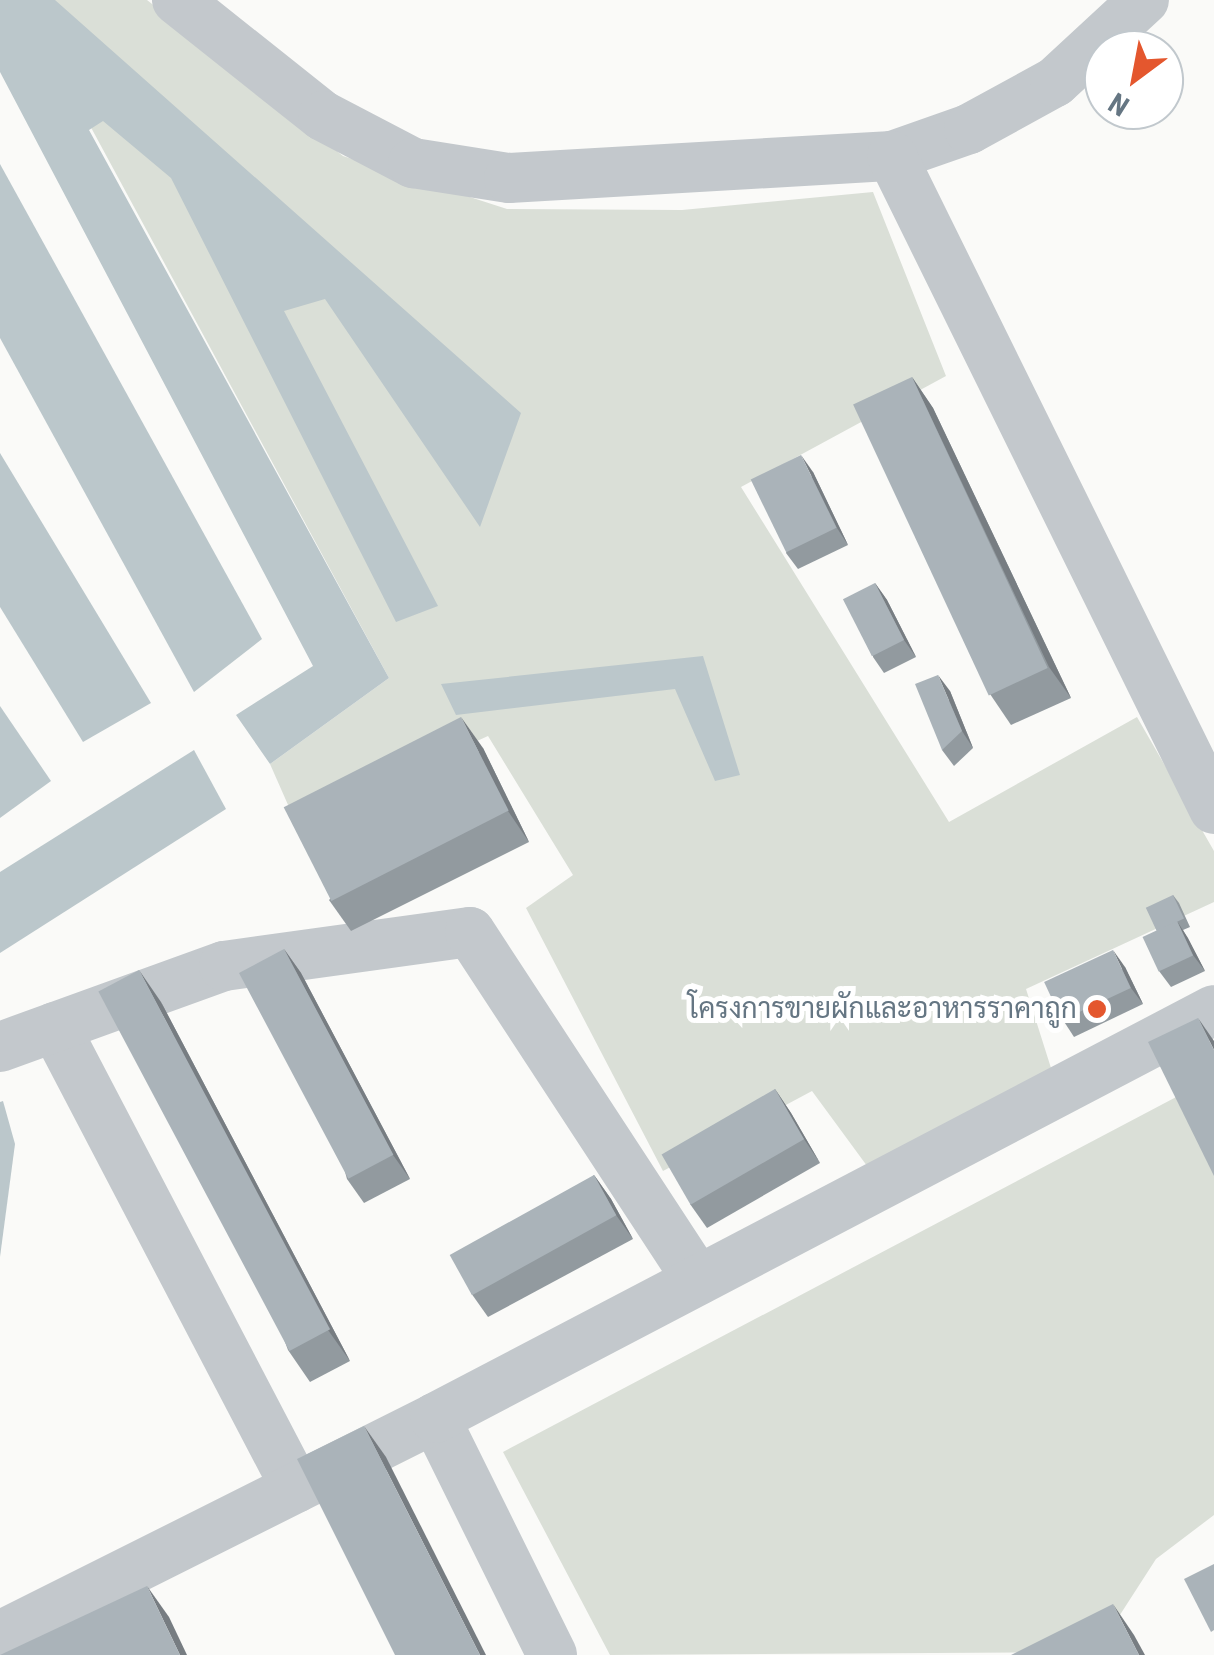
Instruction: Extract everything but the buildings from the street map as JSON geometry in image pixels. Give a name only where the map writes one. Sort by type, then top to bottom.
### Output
[{"type":"lane","points":[[178,0],[323,116],[413,163],[510,178],[892,156],[970,129],[1055,82],[1144,0]]},
{"type":"lane","points":[[892,156],[1208,781]]},
{"type":"lane","points":[[0,1046],[224,966],[470,932],[698,1280]]},
{"type":"lane","points":[[0,1636],[435,1418],[1214,1010]]},
{"type":"lane","points":[[55,1027],[296,1488]]},
{"type":"lane","points":[[435,1418],[552,1655]]},
{"type":"shaded area","points":[[0,0],[55,0],[521,413],[480,527],[325,299],[284,311],[438,606],[396,622],[171,178],[103,121],[89,130],[389,678],[270,764],[236,715],[313,666],[0,72]]},
{"type":"shaded area","points":[[22,0],[147,0],[343,156],[507,209],[682,210],[873,192],[946,376],[741,487],[949,822],[1137,717],[1214,851],[1214,902],[1026,989],[1051,1068],[870,1170],[812,1091],[663,1171],[526,908],[573,875],[488,736],[296,823],[270,764],[389,678]]},
{"type":"shaded area","points":[[0,164],[262,639],[194,692],[0,338]]},
{"type":"shaded area","points":[[0,453],[151,703],[83,742],[0,607]]},
{"type":"shaded area","points":[[703,656],[740,775],[715,781],[675,689],[456,715],[441,684]]},
{"type":"shaded area","points":[[0,706],[51,781],[0,818]]},
{"type":"shaded area","points":[[194,750],[226,809],[0,953],[0,872]]},
{"type":"shaded area","points":[[1180,1095],[1214,1163],[1214,1515],[1156,1559],[1096,1652],[610,1655],[503,1452]]},
{"type":"shaded area","points":[[3,1101],[15,1144],[0,1257],[0,1102]]},
{"type":"place","name":"โครงการขายผักและอาหารราคาถูก","points":[[1097,1009]]}]
